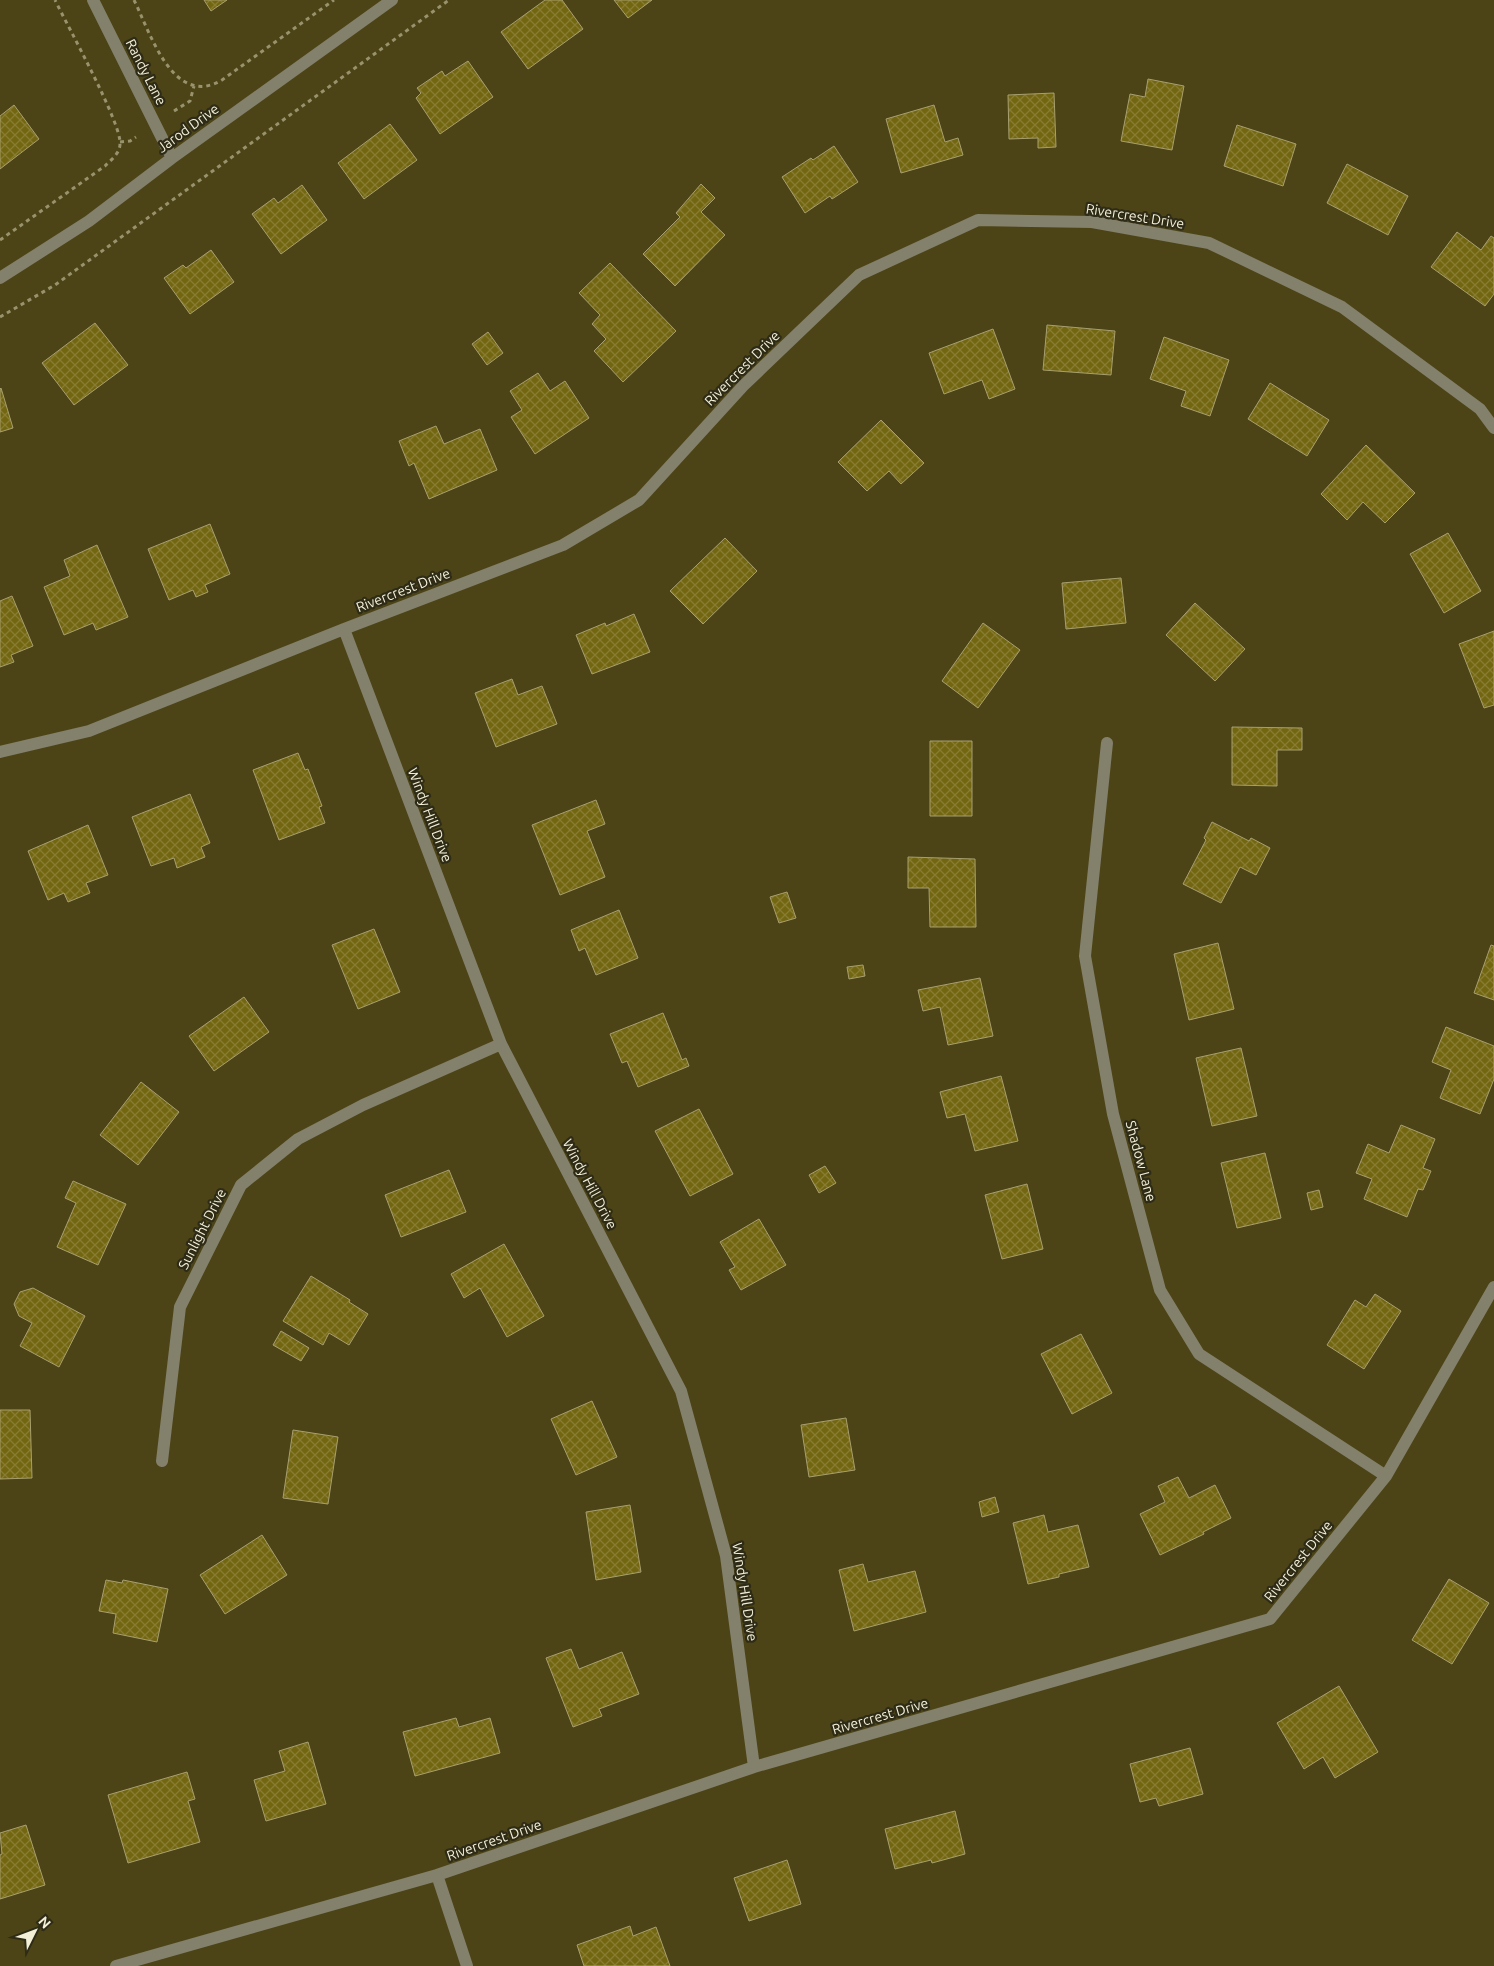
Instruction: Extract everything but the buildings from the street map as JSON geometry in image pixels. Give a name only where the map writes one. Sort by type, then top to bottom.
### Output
[{"type":"street","name":"Randy Lane","points":[[93,0],[172,158]]},
{"type":"street","name":"Jarod Drive","points":[[0,278],[89,221],[172,158],[392,0]]},
{"type":"street","name":"Rivercrest Drive","points":[[0,752],[89,731],[344,629],[563,545],[639,500],[743,386],[859,275],[978,220],[1092,222],[1209,243],[1342,308],[1480,409],[1494,428]]},
{"type":"street","name":"Windy Hill Drive","points":[[344,629],[501,1044],[681,1391],[726,1556],[754,1767]]},
{"type":"street","name":"Shadow Lane","points":[[1107,743],[1085,956],[1113,1114],[1160,1290],[1199,1354],[1386,1476]]},
{"type":"street","name":"Sunlight Drive","points":[[162,1461],[180,1307],[241,1185],[298,1139],[363,1105],[501,1044]]},
{"type":"street","name":"Rivercrest Drive","points":[[116,1966],[437,1875],[754,1767],[1270,1619],[1386,1476],[1494,1287]]},
{"type":"street","points":[[437,1875],[467,1966]]},
{"type":"path","points":[[0,240],[105,166],[117,153],[120,144],[113,119],[55,0]]},
{"type":"path","points":[[134,0],[169,69],[184,82],[194,86],[206,86],[215,85],[334,0]]},
{"type":"path","points":[[0,317],[55,285],[449,0]]}]
